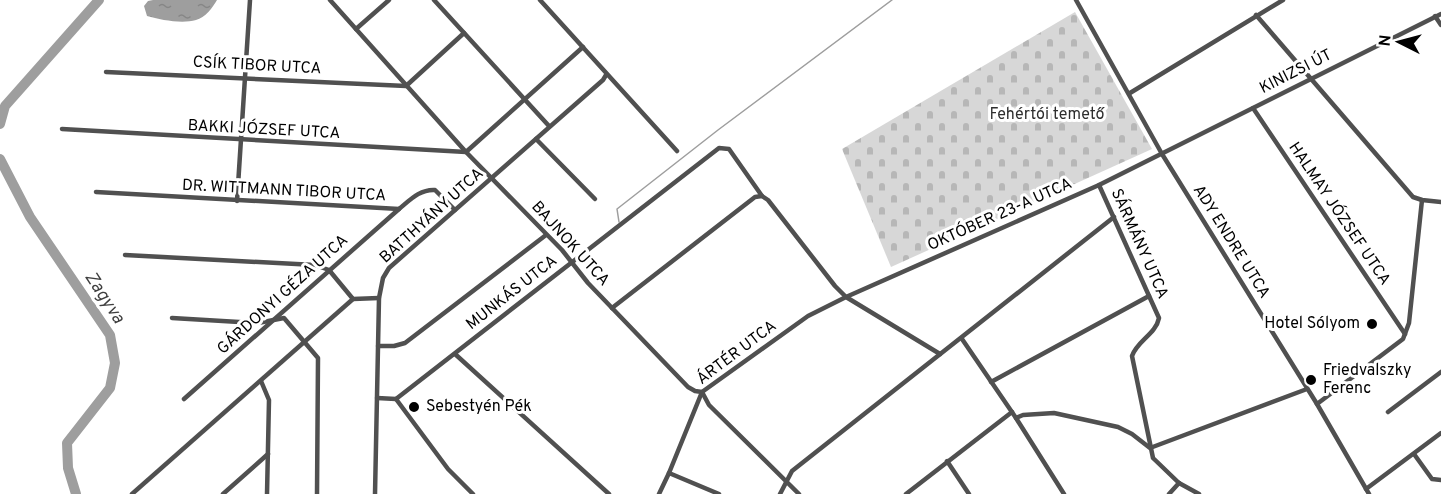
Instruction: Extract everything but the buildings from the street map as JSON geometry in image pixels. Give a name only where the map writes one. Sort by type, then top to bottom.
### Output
[{"type":"street","points":[[237,201],[250,0]]},
{"type":"street","name":"BAJNOK UTCA","points":[[330,0],[466,152],[572,262],[588,283],[688,387],[694,392],[702,392],[709,405],[799,494]]},
{"type":"street","points":[[356,29],[389,0]]},
{"type":"street","points":[[434,0],[549,126]]},
{"type":"street","points":[[540,0],[677,152]]},
{"type":"street","name":"ADY ENDRE UTCA","points":[[1076,0],[1130,93],[1162,154],[1317,404],[1368,491]]},
{"type":"street","points":[[1130,93],[1283,0]]},
{"type":"street","points":[[1256,15],[1413,197],[1441,202]]},
{"type":"street","points":[[1438,15],[1441,25]]},
{"type":"street","name":"KINIZSI ÚT","points":[[1162,154],[1438,15]]},
{"type":"street","points":[[406,86],[464,33]]},
{"type":"street","points":[[466,152],[583,47]]},
{"type":"street","name":"CSÍK TIBOR UTCA","points":[[106,72],[406,86]]},
{"type":"street","name":"BATTHYÁNY UTCA","points":[[375,494],[379,298],[383,278],[389,268],[606,75]]},
{"type":"street","name":"HALMAY JÓZSEF UTCA","points":[[1253,108],[1405,334]]},
{"type":"street","name":"BAKKI JÓZSEF UTCA","points":[[62,129],[240,141],[466,152]]},
{"type":"street","points":[[536,138],[595,199]]},
{"type":"street","name":"MUNKÁS UTCA","points":[[396,399],[719,148],[729,149],[762,195],[846,297],[939,354]]},
{"type":"street","name":"OKTÓBER 23-A UTCA","points":[[846,297],[1099,185],[1162,154]]},
{"type":"street","name":"SÁRMÁNY UTCA","points":[[1099,185],[1159,318],[1158,324],[1134,349],[1132,356],[1153,458],[1179,483],[1198,494]]},
{"type":"street","name":"DR. WITTMANN TIBOR UTCA","points":[[96,192],[399,209],[419,192],[427,189],[435,190],[455,210]]},
{"type":"street","points":[[612,308],[755,197],[762,195]]},
{"type":"street","points":[[1317,404],[1403,339],[1408,323],[1422,200]]},
{"type":"street","name":"GÁRDONYI GÉZA UTCA","points":[[184,399],[399,209]]},
{"type":"street","points":[[780,494],[792,471],[1114,217]]},
{"type":"street","points":[[378,346],[405,343],[546,235]]},
{"type":"street","points":[[125,255],[315,265],[329,270],[353,299]]},
{"type":"street","points":[[991,382],[1149,296]]},
{"type":"street","name":"ÁRTÉR UTCA","points":[[659,494],[702,392],[808,316],[846,297]]},
{"type":"street","points":[[132,494],[353,299],[379,298]]},
{"type":"street","points":[[172,318],[258,322],[284,318],[306,341],[318,358],[317,494]]},
{"type":"street","points":[[962,339],[1064,494]]},
{"type":"street","points":[[455,354],[609,494]]},
{"type":"street","points":[[1388,412],[1441,372]]},
{"type":"street","points":[[261,381],[269,400],[267,494]]},
{"type":"street","points":[[1016,418],[1023,415],[1054,413],[1118,427],[1150,447],[1307,389]]},
{"type":"street","points":[[377,398],[396,399],[448,470],[472,494]]},
{"type":"street","points":[[906,494],[1012,412]]},
{"type":"street","points":[[1368,491],[1441,433]]},
{"type":"street","points":[[223,494],[268,454]]},
{"type":"street","points":[[1414,454],[1432,478],[1441,480]]},
{"type":"street","points":[[947,461],[969,494]]},
{"type":"street","points":[[669,473],[719,494]]},
{"type":"street","points":[[1169,494],[1179,483]]},
{"type":"green space","name":"Fehértói temető","points":[[1075,12],[1152,149],[891,267],[842,149]]},
{"type":"water","points":[[217,0],[203,17],[184,22],[147,16],[144,6],[148,1]]},
{"type":"waterway","name":"Zagyva","points":[[0,124],[5,106],[99,0]]},
{"type":"waterway","points":[[619,222],[617,209],[892,0]]},
{"type":"waterway","name":"Zagyva","points":[[0,159],[30,217],[110,335],[115,363],[110,388],[67,443],[68,468],[76,494]]},
{"type":"place","name":"Hotel Sólyom","points":[[1372,324]]},
{"type":"place","name":"Friedvalszky Ferenc","points":[[1311,380]]},
{"type":"place","name":"Sebestyén Pék","points":[[414,407]]}]
